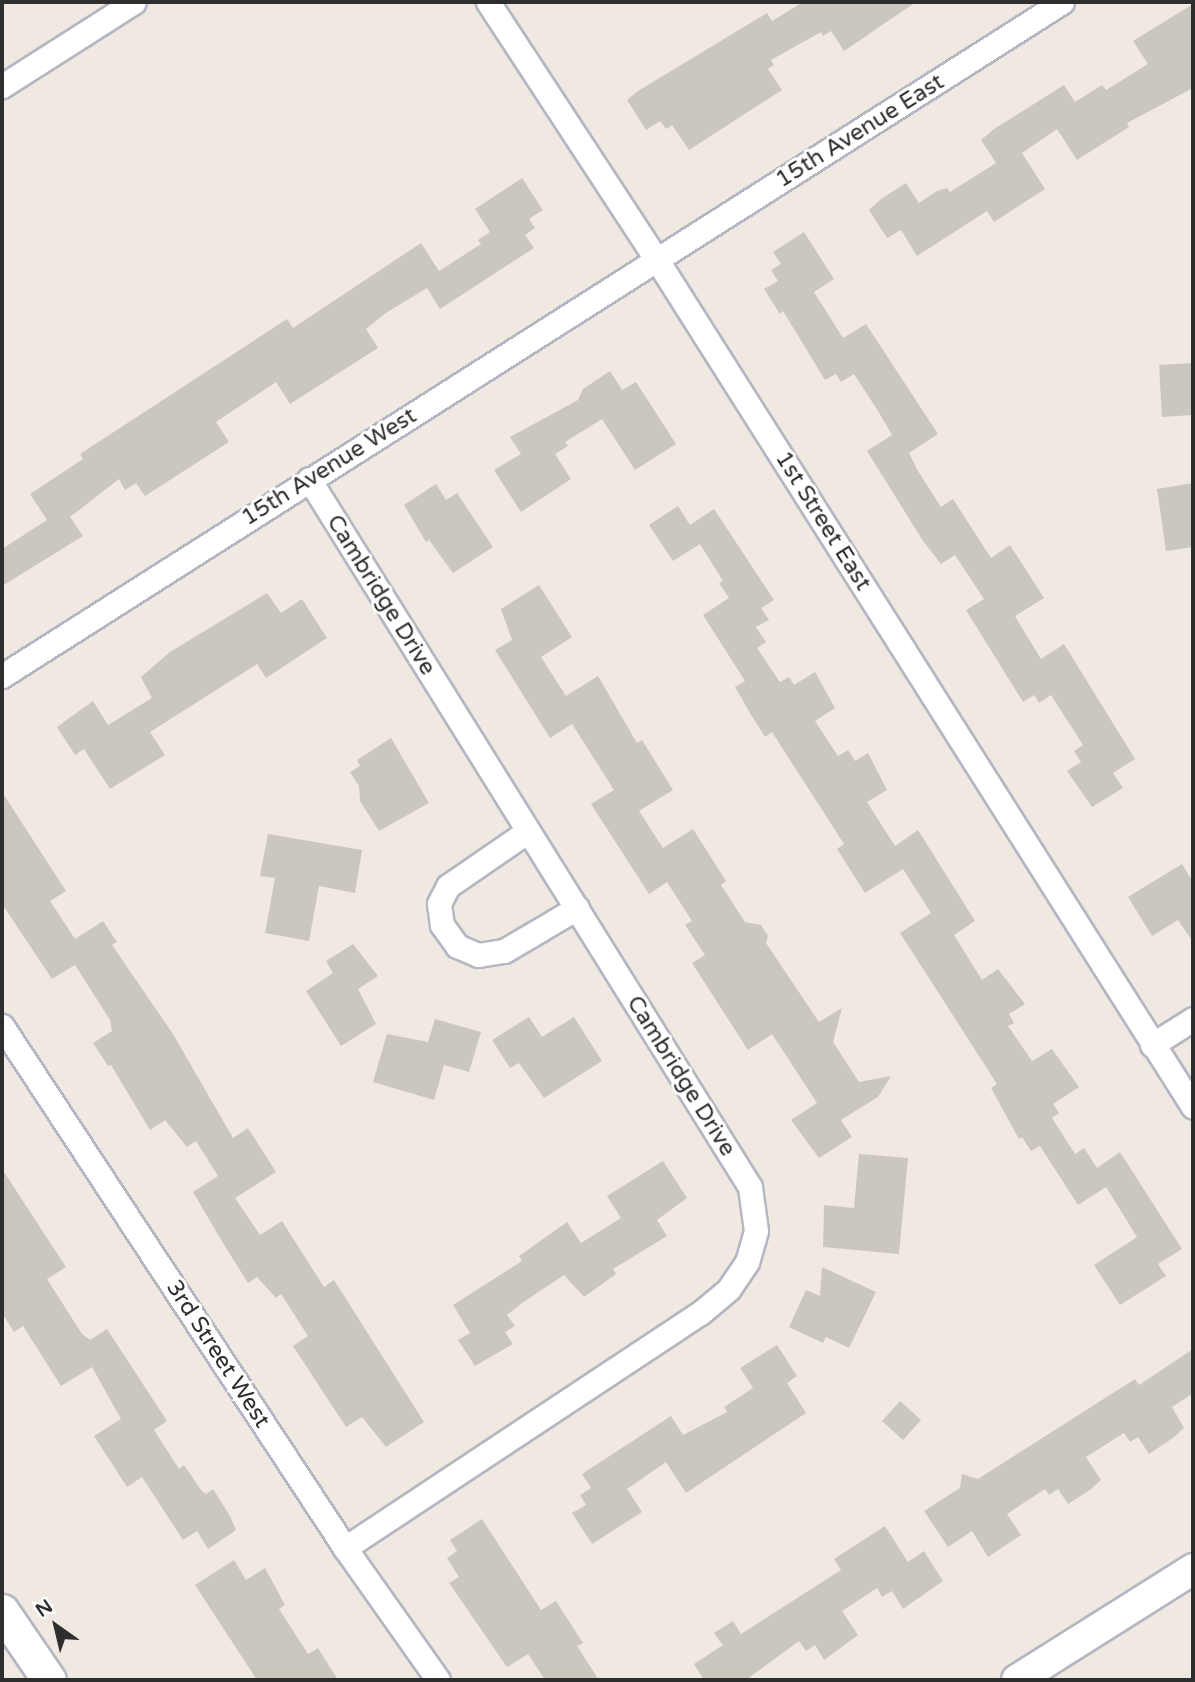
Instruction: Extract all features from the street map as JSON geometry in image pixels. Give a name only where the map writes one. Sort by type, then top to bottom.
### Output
[{"type":"main road","points":[[2,1611],[48,1680]]},
{"type":"street","points":[[2,86],[134,2]]},
{"type":"street","name":"1st Street East","points":[[488,2],[657,260],[1193,1107]]},
{"type":"street","name":"15th Avenue East","points":[[657,260],[1062,2]]},
{"type":"street","name":"15th Avenue West","points":[[2,676],[657,260]]},
{"type":"street","name":"Cambridge Drive","points":[[309,480],[750,1187],[756,1231],[747,1262],[729,1289],[700,1313],[345,1548]]},
{"type":"street","points":[[528,831],[448,886],[439,904],[442,925],[457,946],[478,955],[504,951],[577,908]]},
{"type":"street","points":[[1152,1045],[1193,1019]]},
{"type":"street","name":"3rd Street West","points":[[2,1026],[345,1548],[438,1680]]},
{"type":"street","points":[[1017,1680],[1193,1569]]},
{"type":"building","points":[[803,2],[916,2],[844,51],[831,31],[823,36],[821,32],[771,60],[774,65],[768,69],[782,90],[689,150],[672,125],[666,129],[660,121],[646,130],[627,100],[638,91],[767,13],[772,21]]},
{"type":"building","points":[[1193,4],[1193,88],[1127,123],[1129,127],[1077,160],[1057,129],[1022,153],[1045,189],[994,222],[987,211],[917,256],[901,230],[887,238],[869,210],[881,199],[906,183],[919,203],[937,191],[947,188],[950,192],[996,163],[981,140],[994,129],[1064,85],[1075,102],[1102,85],[1106,90],[1148,64],[1133,41]]},
{"type":"building","points":[[522,178],[543,210],[529,219],[535,228],[525,235],[534,248],[440,309],[427,288],[386,313],[366,329],[378,348],[290,404],[276,382],[216,422],[229,442],[145,496],[136,483],[125,490],[119,479],[70,517],[83,536],[2,586],[2,549],[47,520],[30,494],[83,459],[80,454],[287,319],[293,328],[421,243],[439,271],[481,244],[478,240],[490,232],[475,209]]},
{"type":"building","points":[[804,232],[834,279],[814,292],[843,338],[866,324],[938,434],[909,453],[918,471],[941,507],[953,499],[991,558],[1010,545],[1044,598],[1015,616],[1041,659],[1064,644],[1135,759],[1113,773],[1123,788],[1092,807],[1067,771],[1081,762],[1074,751],[1083,745],[1051,695],[1039,703],[1034,695],[1023,702],[966,610],[984,599],[955,555],[941,564],[923,541],[867,451],[892,435],[878,411],[854,374],[841,382],[836,374],[825,380],[783,311],[780,314],[764,289],[778,281],[771,270],[781,264],[773,252]]},
{"type":"building","points":[[1193,363],[1193,415],[1162,417],[1159,365]]},
{"type":"building","points":[[610,371],[622,390],[636,382],[676,444],[635,470],[602,419],[565,442],[568,446],[555,454],[571,479],[521,512],[494,470],[521,454],[510,437],[578,400],[583,389]]},
{"type":"building","points":[[1193,483],[1193,547],[1166,551],[1157,489]]},
{"type":"building","points":[[436,484],[446,500],[457,493],[493,547],[453,573],[429,540],[426,542],[404,505]]},
{"type":"building","points":[[678,506],[690,525],[714,509],[774,600],[761,608],[769,620],[756,627],[766,642],[757,648],[780,682],[789,677],[794,685],[815,672],[835,708],[815,721],[838,756],[848,750],[855,761],[868,753],[887,790],[867,802],[895,846],[918,830],[975,921],[954,935],[982,980],[998,969],[1025,1004],[1009,1014],[1014,1023],[1008,1026],[1032,1061],[1052,1049],[1079,1087],[1053,1104],[1059,1113],[1052,1118],[1075,1154],[1084,1148],[1097,1168],[1120,1152],[1182,1249],[1158,1264],[1166,1276],[1120,1305],[1094,1265],[1137,1237],[1106,1187],[1078,1205],[1040,1146],[1031,1151],[1022,1137],[1019,1139],[991,1088],[997,1084],[900,933],[931,913],[903,869],[865,893],[837,849],[844,844],[772,732],[765,737],[735,687],[745,681],[703,615],[729,598],[719,583],[723,581],[700,544],[673,561],[649,525]]},
{"type":"building","points":[[539,585],[572,637],[541,657],[566,696],[598,676],[637,743],[642,740],[673,790],[639,811],[663,848],[693,829],[726,881],[721,885],[745,922],[761,925],[768,936],[766,943],[819,1022],[842,1008],[833,1042],[859,1082],[891,1076],[878,1097],[841,1120],[852,1137],[819,1158],[791,1120],[817,1103],[772,1034],[748,1050],[692,963],[705,955],[685,925],[692,921],[667,882],[649,894],[591,804],[614,790],[572,724],[550,738],[495,650],[512,640],[501,609]]},
{"type":"building","points":[[267,593],[281,613],[302,599],[327,638],[266,678],[257,664],[150,732],[165,755],[110,789],[84,749],[75,755],[57,727],[93,701],[108,725],[152,698],[141,677],[170,652]]},
{"type":"building","points":[[391,738],[429,803],[379,831],[360,801],[359,786],[350,772],[360,766],[357,760]]},
{"type":"building","points":[[2,792],[66,891],[50,901],[75,939],[103,921],[117,942],[112,945],[173,1034],[233,1138],[248,1128],[276,1172],[235,1198],[260,1235],[282,1221],[324,1287],[334,1280],[424,1422],[386,1447],[362,1417],[346,1427],[293,1346],[308,1336],[281,1294],[276,1298],[257,1277],[248,1283],[226,1248],[193,1192],[218,1176],[196,1141],[187,1147],[165,1120],[150,1130],[111,1065],[108,1066],[93,1043],[112,1031],[110,1020],[75,965],[52,979],[2,904]]},
{"type":"building","points":[[268,834],[362,850],[355,893],[319,886],[309,941],[265,933],[275,878],[260,876]]},
{"type":"building","points":[[1182,864],[1193,882],[1193,942],[1178,920],[1152,936],[1128,897]]},
{"type":"building","points":[[353,944],[378,976],[358,989],[376,1024],[341,1046],[306,991],[333,973],[326,961]]},
{"type":"building","points":[[529,1017],[542,1037],[574,1017],[602,1061],[544,1098],[519,1063],[510,1068],[492,1040]]},
{"type":"building","points":[[435,1019],[481,1032],[469,1072],[444,1065],[434,1100],[373,1082],[387,1034],[428,1042]]},
{"type":"building","points":[[859,1154],[908,1158],[899,1254],[823,1247],[824,1205],[854,1208]]},
{"type":"building","points":[[663,1161],[687,1198],[657,1220],[667,1236],[613,1269],[616,1274],[584,1297],[564,1275],[522,1303],[507,1315],[515,1326],[505,1332],[513,1344],[475,1366],[458,1340],[470,1333],[453,1305],[522,1261],[519,1256],[567,1222],[581,1243],[621,1218],[607,1196]]},
{"type":"building","points":[[2,1169],[66,1267],[47,1279],[82,1334],[90,1340],[107,1329],[167,1421],[154,1430],[179,1469],[184,1465],[206,1494],[213,1489],[230,1516],[236,1530],[208,1549],[197,1531],[183,1540],[142,1477],[127,1487],[94,1436],[121,1419],[92,1367],[61,1386],[23,1326],[14,1332],[2,1313]]},
{"type":"building","points":[[822,1267],[876,1292],[849,1348],[826,1337],[823,1343],[789,1327],[806,1290],[820,1296]]},
{"type":"building","points":[[777,1345],[797,1376],[787,1383],[806,1413],[686,1493],[666,1462],[627,1489],[642,1512],[592,1544],[572,1513],[586,1505],[580,1495],[591,1488],[582,1474],[671,1416],[683,1435],[727,1412],[724,1407],[753,1388],[740,1368]]},
{"type":"building","points":[[1193,1349],[1193,1393],[1172,1407],[1184,1428],[1173,1438],[1149,1454],[1138,1437],[1130,1442],[1124,1433],[1086,1457],[1101,1480],[1068,1504],[1058,1489],[1049,1495],[1045,1489],[1007,1514],[1021,1535],[988,1557],[972,1531],[948,1547],[924,1511],[960,1488],[962,1474],[978,1479],[1135,1379],[1139,1385]]},
{"type":"building","points":[[900,1401],[921,1420],[903,1440],[882,1421]]},
{"type":"building","points":[[482,1519],[541,1610],[556,1601],[583,1643],[577,1646],[599,1680],[545,1680],[528,1654],[507,1667],[449,1583],[459,1577],[447,1558],[457,1551],[450,1540]]},
{"type":"building","points":[[885,1526],[908,1562],[924,1551],[943,1581],[903,1609],[892,1591],[882,1597],[877,1588],[842,1611],[858,1635],[824,1660],[815,1645],[806,1651],[799,1641],[746,1680],[704,1680],[694,1664],[723,1645],[714,1633],[733,1621],[741,1634],[841,1570],[834,1559]]},
{"type":"building","points":[[234,1560],[246,1580],[265,1568],[285,1605],[279,1609],[308,1654],[318,1648],[338,1680],[257,1680],[195,1585]]}]
